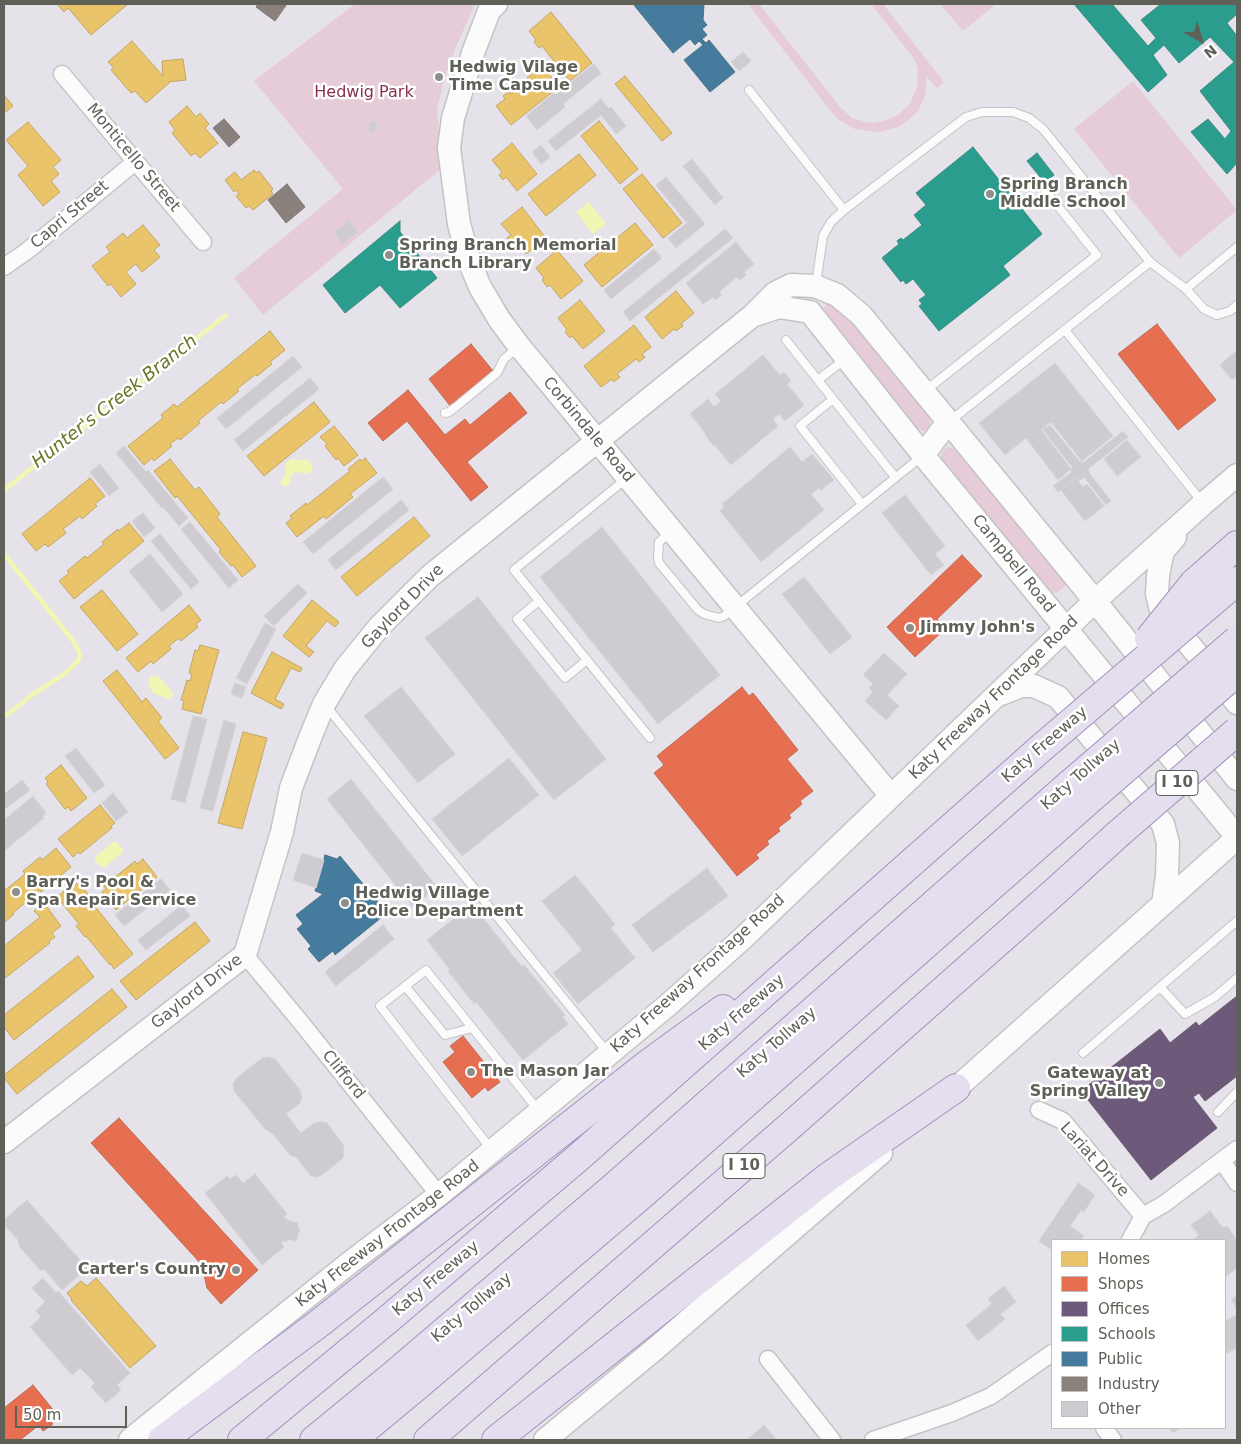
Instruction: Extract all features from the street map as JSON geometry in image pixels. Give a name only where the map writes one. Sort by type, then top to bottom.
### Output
[{"type":"highway","points":[[1203,593],[1237,545]]},
{"type":"highway","name":"Katy Freeway","points":[[242,1440],[378,1328],[671,1076],[1107,690],[1203,593],[1237,581]]},
{"type":"highway","name":"Katy Tollway","points":[[352,1440],[638,1198],[1079,792],[1237,640]]},
{"type":"highway","name":"Katy Tollway","points":[[314,1440],[392,1376],[1079,792],[1237,672]]},
{"type":"highway","name":"I 10","points":[[428,1440],[798,1119],[1237,731]]},
{"type":"highway","points":[[162,1440],[316,1325],[649,1063],[852,916]]},
{"type":"highway","points":[[496,1440],[828,1177],[956,1088]]},
{"type":"street","name":"Corbindale Road","points":[[496,4],[489,11],[473,53],[453,118],[449,148],[459,224],[470,263],[480,287],[490,305],[519,346],[891,796]]},
{"type":"street","name":"Monticello Street","points":[[62,74],[203,242]]},
{"type":"street","name":"Capri Street","points":[[4,266],[27,251],[135,162]]},
{"type":"street","name":"Gaylord Drive","points":[[4,1142],[245,956],[282,832],[291,788],[324,704],[346,669],[379,627],[430,576],[752,316],[775,293],[791,285],[815,286]]},
{"type":"street","points":[[810,312],[815,286],[837,295],[861,315],[1237,779]]},
{"type":"street","name":"Gaylord Drive","points":[[752,316],[779,308],[810,312]]},
{"type":"street","name":"Campbell Road","points":[[810,312],[923,455],[1237,838]]},
{"type":"street","points":[[923,455],[948,422]]},
{"type":"street","name":"Katy Freeway Frontage Road","points":[[130,1440],[348,1264],[439,1195],[668,1005],[716,962],[1094,601],[1237,475]]},
{"type":"street","points":[[1203,504],[1163,551],[1158,575],[1157,594],[1162,610],[1237,703]]},
{"type":"street","points":[[996,696],[1021,686],[1034,686],[1058,697],[1163,824],[1168,843],[1167,876],[1163,904]]},
{"type":"street","points":[[545,1440],[655,1349],[956,1088],[1237,838]]},
{"type":"street","name":"Clifford","points":[[245,956],[299,1020],[439,1195]]},
{"type":"street","name":"Lariat Drive","points":[[1039,1110],[1062,1121],[1143,1216]]},
{"type":"street","points":[[1131,1239],[1143,1216],[1164,1204],[1237,1149]]},
{"type":"street","points":[[1222,1161],[1237,1183]]},
{"type":"street","points":[[873,1440],[952,1413],[991,1396],[1051,1355]]},
{"type":"street","points":[[768,1359],[832,1440]]},
{"type":"street","points":[[1105,1429],[1113,1440]]},
{"type":"lane","points":[[749,90],[844,210]]},
{"type":"lane","points":[[815,286],[823,236],[831,222],[844,210],[966,117],[982,112],[1014,112],[1029,118],[1043,129],[1150,262],[1186,289],[1204,309],[1217,315],[1230,311],[1237,306]]},
{"type":"lane","points":[[924,392],[1097,255],[1045,190]]},
{"type":"lane","points":[[1186,289],[1237,247]]},
{"type":"lane","points":[[948,422],[1150,262]]},
{"type":"lane","points":[[1065,330],[1203,504]]},
{"type":"lane","points":[[786,340],[895,477]]},
{"type":"lane","points":[[445,413],[457,406],[497,373],[504,359],[519,346]]},
{"type":"lane","points":[[818,380],[846,358]]},
{"type":"lane","points":[[832,399],[800,426],[862,504]]},
{"type":"lane","points":[[671,530],[658,542],[659,563],[698,610],[704,614],[719,618],[923,455]]},
{"type":"lane","points":[[628,478],[514,570],[650,738]]},
{"type":"lane","points":[[539,601],[517,619],[565,678],[587,660]]},
{"type":"lane","points":[[324,704],[609,1054]]},
{"type":"lane","points":[[1083,1053],[1237,921]]},
{"type":"lane","points":[[493,1150],[380,1006],[426,970],[539,1112]]},
{"type":"lane","points":[[1160,987],[1185,1014],[1216,997],[1237,978]]},
{"type":"lane","points":[[405,986],[445,1035],[472,1028]]},
{"type":"lane","points":[[1218,1112],[1237,1092]]},
{"type":"green space","name":"Hedwig Park","points":[[355,4],[475,4],[444,80],[437,109],[442,168],[263,315],[234,278],[343,189],[254,81]]},
{"type":"green space","points":[[748,4],[759,4],[840,107],[852,118],[873,123],[897,116],[910,104],[917,87],[918,71],[916,63],[871,4],[883,4],[944,82],[937,88],[927,77],[925,96],[918,111],[898,127],[879,132],[855,129],[839,120],[833,114]]},
{"type":"green space","points":[[940,4],[996,4],[963,31]]},
{"type":"green space","points":[[1133,81],[1237,210],[1179,258],[1074,129]]},
{"type":"green space","points":[[827,301],[844,306],[926,406],[931,424],[928,430],[922,431],[906,422],[828,321],[824,308]]},
{"type":"green space","points":[[948,447],[967,457],[1065,582],[1065,586],[1058,592],[1053,593],[949,475],[941,458],[942,451]]},
{"type":"shaded area","points":[[589,202],[606,224],[593,234],[576,212]]},
{"type":"shaded area","points":[[291,459],[305,459],[312,464],[313,469],[308,474],[296,472],[291,476],[290,483],[284,486],[281,484],[281,480],[286,475],[286,463]]},
{"type":"shaded area","points":[[151,676],[160,678],[173,693],[172,697],[168,699],[153,693],[148,684]]},
{"type":"shaded area","points":[[113,842],[117,842],[123,850],[122,853],[105,867],[101,867],[95,860],[95,857]]},
{"type":"building: Homes","points":[[57,4],[128,4],[91,35],[68,8],[64,12]]},
{"type":"building: Homes","points":[[551,12],[592,63],[570,81],[555,66],[557,65],[542,46],[539,48],[534,42],[536,40],[529,31]]},
{"type":"building: Homes","points":[[132,41],[163,76],[162,61],[183,59],[186,80],[168,82],[146,103],[135,91],[131,93],[111,70],[114,68],[108,62]]},
{"type":"building: Homes","points":[[544,68],[559,87],[511,125],[496,106],[505,99],[503,96],[509,91],[511,94],[528,80],[527,78],[533,73],[535,75]]},
{"type":"building: Homes","points":[[625,76],[672,133],[662,141],[615,84]]},
{"type":"building: Homes","points":[[4,95],[13,106],[4,113]]},
{"type":"building: Homes","points":[[187,106],[196,117],[200,113],[209,124],[205,128],[218,143],[200,158],[195,153],[191,156],[172,133],[175,130],[169,122]]},
{"type":"building: Homes","points":[[599,121],[638,169],[620,184],[581,136]]},
{"type":"building: Homes","points":[[28,122],[61,160],[53,167],[59,174],[51,181],[60,192],[43,206],[18,175],[28,166],[6,140]]},
{"type":"building: Homes","points":[[512,143],[537,174],[517,191],[506,177],[503,180],[499,175],[502,172],[492,160]]},
{"type":"building: Homes","points":[[579,154],[596,175],[546,216],[528,194]]},
{"type":"building: Homes","points":[[254,170],[256,173],[259,171],[273,189],[271,191],[273,194],[253,210],[249,206],[246,208],[236,196],[239,194],[236,190],[234,192],[225,180],[235,172],[241,180]]},
{"type":"building: Homes","points":[[642,174],[682,223],[663,238],[623,189]]},
{"type":"building: Homes","points":[[522,207],[546,238],[526,254],[515,241],[511,244],[507,238],[511,235],[501,224]]},
{"type":"building: Homes","points":[[635,223],[653,245],[602,287],[584,265]]},
{"type":"building: Homes","points":[[143,225],[160,245],[154,250],[160,257],[142,272],[136,264],[126,272],[136,284],[121,297],[111,284],[108,286],[92,266],[110,252],[106,247],[123,233],[127,238]]},
{"type":"building: Homes","points":[[557,250],[583,281],[561,299],[550,285],[547,287],[542,280],[544,278],[536,268]]},
{"type":"building: Homes","points":[[676,291],[694,313],[681,324],[683,326],[676,331],[674,329],[662,339],[645,317]]},
{"type":"building: Homes","points":[[580,300],[605,331],[583,349],[572,336],[570,338],[565,332],[567,330],[558,318]]},
{"type":"building: Homes","points":[[634,325],[651,347],[642,354],[645,357],[639,362],[636,359],[617,374],[620,377],[614,382],[612,379],[601,387],[584,366]]},
{"type":"building: Homes","points":[[270,331],[285,350],[270,362],[272,364],[237,389],[239,391],[223,404],[221,402],[198,421],[200,423],[180,440],[178,438],[170,444],[172,446],[154,461],[152,458],[144,465],[128,446],[163,418],[161,415],[174,404],[177,407]]},
{"type":"building: Homes","points":[[314,402],[330,422],[264,476],[247,456]]},
{"type":"building: Homes","points":[[334,426],[358,455],[344,466],[338,458],[336,460],[325,446],[327,444],[320,437]]},
{"type":"building: Homes","points":[[365,458],[377,473],[350,494],[353,497],[326,519],[324,516],[297,537],[286,523],[292,518],[290,516],[350,471],[348,469],[360,459],[362,461]]},
{"type":"building: Homes","points":[[170,459],[195,490],[199,487],[220,514],[217,517],[256,566],[242,577],[233,565],[231,566],[219,552],[221,550],[177,496],[175,498],[154,471]]},
{"type":"building: Homes","points":[[90,478],[105,496],[82,519],[80,516],[63,529],[66,533],[48,547],[45,544],[36,551],[22,534]]},
{"type":"building: Homes","points":[[414,517],[430,536],[357,596],[341,577]]},
{"type":"building: Homes","points":[[129,523],[144,541],[74,599],[59,581],[69,573],[67,571],[85,556],[87,558],[104,544],[102,542]]},
{"type":"building: Homes","points":[[102,590],[138,634],[117,651],[80,607]]},
{"type":"building: Homes","points":[[312,600],[339,622],[335,627],[327,621],[306,646],[314,652],[309,657],[283,636]]},
{"type":"building: Homes","points":[[189,605],[201,620],[196,624],[198,627],[181,641],[179,638],[169,646],[171,649],[153,664],[151,661],[138,672],[126,658]]},
{"type":"building: Homes","points":[[200,645],[219,650],[201,714],[182,709],[184,701],[181,700],[187,680],[190,681],[192,674],[189,673],[195,650],[198,651]]},
{"type":"building: Homes","points":[[272,652],[302,668],[300,672],[291,668],[275,699],[284,704],[281,709],[251,693]]},
{"type":"building: Homes","points":[[117,670],[142,702],[146,698],[162,718],[158,721],[179,748],[165,759],[103,681]]},
{"type":"building: Homes","points":[[243,732],[267,738],[242,829],[218,823]]},
{"type":"building: Homes","points":[[61,765],[87,798],[71,811],[68,807],[65,809],[46,784],[48,782],[45,778]]},
{"type":"building: Homes","points":[[100,805],[115,823],[111,826],[112,828],[80,854],[78,852],[73,857],[58,839]]},
{"type":"building: Homes","points":[[56,848],[71,867],[41,892],[40,890],[4,923],[4,891],[25,874],[23,871],[40,857],[42,860]]},
{"type":"building: Homes","points":[[143,859],[157,877],[116,910],[102,892],[106,889],[104,886],[135,861],[137,864]]},
{"type":"building: Homes","points":[[75,882],[78,885],[80,884],[88,894],[86,895],[133,954],[114,969],[76,926],[79,924],[57,897]]},
{"type":"building: Homes","points":[[44,903],[61,926],[52,933],[55,937],[49,941],[50,943],[5,978],[4,946],[40,917],[34,911]]},
{"type":"building: Homes","points":[[195,922],[210,941],[136,1000],[120,981]]},
{"type":"building: Homes","points":[[78,956],[94,977],[14,1040],[4,1027],[4,1015]]},
{"type":"building: Homes","points":[[112,989],[127,1007],[17,1094],[4,1078],[4,1075]]},
{"type":"building: Homes","points":[[96,1278],[156,1346],[130,1368],[67,1293],[81,1281],[87,1286]]},
{"type":"building: Shops","points":[[1157,324],[1216,400],[1178,430],[1118,354]]},
{"type":"building: Shops","points":[[471,344],[494,372],[451,407],[429,379]]},
{"type":"building: Shops","points":[[408,390],[445,435],[465,419],[470,425],[510,392],[527,413],[467,462],[488,487],[471,501],[407,421],[383,441],[368,423]]},
{"type":"building: Shops","points":[[962,555],[982,576],[937,619],[946,628],[915,657],[887,627]]},
{"type":"building: Shops","points":[[742,687],[749,696],[753,693],[798,750],[787,759],[813,791],[800,801],[802,804],[789,815],[791,818],[778,828],[780,831],[767,841],[769,844],[756,855],[759,858],[737,876],[654,773],[664,765],[657,756]]},
{"type":"building: Shops","name":"The Mason Jar","points":[[463,1036],[500,1082],[488,1091],[485,1087],[472,1098],[443,1062],[455,1052],[450,1046]]},
{"type":"building: Shops","points":[[119,1118],[258,1270],[221,1304],[207,1288],[202,1265],[91,1143]]},
{"type":"building: Shops","points":[[33,1385],[55,1412],[48,1418],[53,1424],[43,1431],[39,1425],[20,1440],[4,1440],[4,1408]]},
{"type":"building: Offices","name":"Gateway at Spring Valley","points":[[1237,996],[1237,1076],[1205,1101],[1199,1093],[1193,1097],[1217,1128],[1151,1180],[1081,1091],[1160,1029],[1170,1043],[1196,1022],[1199,1026]]},
{"type":"building: Schools","points":[[1074,4],[1112,4],[1148,46],[1156,38],[1141,20],[1161,4],[1237,4],[1237,14],[1227,23],[1237,36],[1237,163],[1227,174],[1191,132],[1208,119],[1225,139],[1231,131],[1200,91],[1234,62],[1210,37],[1179,63],[1164,45],[1153,55],[1167,75],[1148,92]]},
{"type":"building: Schools","points":[[973,147],[1042,234],[1003,266],[1010,275],[939,331],[919,306],[922,304],[919,300],[926,295],[913,279],[906,284],[903,280],[901,282],[882,258],[899,244],[897,241],[901,238],[903,240],[922,225],[914,215],[926,205],[916,193]]},
{"type":"building: Schools","points":[[1037,153],[1054,175],[1045,183],[1027,161]]},
{"type":"building: Schools","name":"Spring Branch Memorial Branch Library","points":[[400,221],[400,232],[437,278],[400,308],[380,285],[345,313],[323,285]]},
{"type":"building: Public","points":[[633,4],[704,4],[703,20],[707,25],[702,29],[707,35],[702,39],[706,43],[709,40],[735,72],[710,92],[684,60],[703,45],[699,41],[695,45],[690,39],[673,53]]},
{"type":"building: Public","name":"Hedwig Village Police Department","points":[[325,855],[337,859],[340,856],[387,913],[335,955],[333,951],[319,962],[308,949],[311,946],[297,929],[303,924],[296,915],[323,894],[315,891]]},
{"type":"building: Industry","points":[[258,4],[287,4],[275,21],[256,7]]},
{"type":"building: Industry","points":[[224,119],[240,137],[229,147],[213,128]]},
{"type":"building: Industry","points":[[287,184],[305,207],[286,223],[268,200]]},
{"type":"building: Other","points":[[743,52],[751,61],[739,71],[731,62]]},
{"type":"building: Other","points":[[594,64],[601,73],[563,104],[565,107],[537,130],[526,116]]},
{"type":"building: Other","points":[[601,99],[609,109],[611,107],[626,126],[616,134],[601,115],[556,151],[548,141]]},
{"type":"building: Other","points":[[370,122],[377,122],[376,132],[369,132]]},
{"type":"building: Other","points":[[541,145],[550,157],[541,164],[532,152]]},
{"type":"building: Other","points":[[692,159],[723,198],[715,205],[683,166]]},
{"type":"building: Other","points":[[666,177],[705,224],[676,248],[668,238],[687,223],[656,185]]},
{"type":"building: Other","points":[[349,221],[358,232],[343,244],[334,232]]},
{"type":"building: Other","points":[[725,229],[733,238],[630,321],[623,312]]},
{"type":"building: Other","points":[[736,242],[754,264],[744,272],[746,275],[740,280],[737,277],[719,292],[722,295],[715,300],[713,297],[703,304],[686,283]]},
{"type":"building: Other","points":[[654,249],[662,258],[611,299],[604,290]]},
{"type":"building: Other","points":[[1237,350],[1237,376],[1232,380],[1220,365]]},
{"type":"building: Other","points":[[763,355],[780,375],[784,372],[791,381],[787,384],[804,405],[785,421],[779,414],[773,419],[778,426],[731,465],[690,414],[708,399],[714,407],[721,401],[715,394]]},
{"type":"building: Other","points":[[293,356],[302,367],[226,429],[217,418]]},
{"type":"building: Other","points":[[1055,363],[1113,436],[1082,461],[1051,422],[1041,430],[1071,469],[1058,480],[1026,438],[1005,455],[979,423]]},
{"type":"building: Other","points":[[310,378],[319,389],[243,451],[234,440]]},
{"type":"building: Other","points":[[1050,425],[1080,462],[1083,463],[1123,431],[1128,437],[1088,469],[1089,473],[1111,501],[1106,505],[1084,477],[1079,481],[1077,477],[1058,492],[1053,486],[1072,472],[1070,470],[1073,468],[1043,430]]},
{"type":"building: Other","points":[[1127,440],[1141,457],[1117,476],[1104,459]]},
{"type":"building: Other","points":[[124,446],[146,472],[148,470],[188,518],[179,526],[116,453]]},
{"type":"building: Other","points":[[790,447],[802,462],[812,454],[834,480],[821,490],[819,488],[811,494],[824,510],[761,562],[720,511],[724,507],[722,504]]},
{"type":"building: Other","points":[[100,464],[119,488],[109,496],[90,472]]},
{"type":"building: Other","points":[[383,477],[393,489],[313,554],[303,542]]},
{"type":"building: Other","points":[[1076,478],[1083,487],[1087,484],[1104,506],[1085,521],[1061,490]]},
{"type":"building: Other","points":[[905,495],[945,546],[935,554],[944,565],[931,575],[882,513]]},
{"type":"building: Other","points":[[401,500],[409,510],[336,570],[328,560]]},
{"type":"building: Other","points":[[143,513],[155,528],[144,537],[132,521]]},
{"type":"building: Other","points":[[190,522],[238,580],[229,588],[181,529]]},
{"type":"building: Other","points":[[602,527],[720,675],[658,724],[540,577]]},
{"type":"building: Other","points":[[160,534],[199,582],[191,589],[151,541]]},
{"type":"building: Other","points":[[150,554],[183,594],[162,612],[129,571]]},
{"type":"building: Other","points":[[804,577],[852,637],[830,654],[782,594]]},
{"type":"building: Other","points":[[298,584],[307,593],[274,626],[264,616]]},
{"type":"building: Other","points":[[478,597],[606,759],[554,800],[425,638]]},
{"type":"building: Other","points":[[265,623],[276,629],[247,684],[236,678]]},
{"type":"building: Other","points":[[884,653],[907,674],[887,695],[899,706],[886,720],[865,701],[873,692],[869,688],[873,684],[863,675]]},
{"type":"building: Other","points":[[235,683],[246,687],[242,698],[231,694]]},
{"type":"building: Other","points":[[401,687],[455,754],[418,783],[364,716]]},
{"type":"building: Other","points":[[193,716],[207,719],[185,803],[171,799]]},
{"type":"building: Other","points":[[224,720],[236,724],[213,811],[200,808]]},
{"type":"building: Other","points":[[76,748],[105,785],[94,793],[65,756]]},
{"type":"building: Other","points":[[509,758],[539,795],[462,856],[432,819]]},
{"type":"building: Other","points":[[351,779],[437,887],[413,907],[327,799]]},
{"type":"building: Other","points":[[22,780],[30,790],[4,810],[4,794]]},
{"type":"building: Other","points":[[113,793],[128,812],[116,821],[102,803]]},
{"type":"building: Other","points":[[33,796],[46,813],[42,816],[44,818],[4,851],[4,820]]},
{"type":"building: Other","points":[[302,853],[324,860],[316,888],[293,880]]},
{"type":"building: Other","points":[[707,868],[728,896],[653,952],[632,925]]},
{"type":"building: Other","points":[[575,875],[615,924],[611,928],[635,958],[578,1004],[553,973],[582,950],[542,901]]},
{"type":"building: Other","points":[[161,879],[170,890],[124,926],[115,915]]},
{"type":"building: Other","points":[[472,904],[522,967],[524,965],[565,1015],[562,1017],[568,1024],[523,1060],[476,1002],[474,1004],[427,940]]},
{"type":"building: Other","points":[[182,905],[190,916],[146,950],[138,940]]},
{"type":"building: Other","points":[[383,925],[394,939],[336,986],[325,972]]},
{"type":"building: Other","points":[[262,1058],[275,1059],[300,1090],[302,1097],[300,1103],[286,1114],[301,1133],[314,1123],[327,1123],[344,1146],[343,1158],[322,1175],[315,1177],[310,1175],[296,1157],[290,1155],[273,1134],[265,1129],[234,1091],[233,1083],[238,1077]]},
{"type":"building: Other","points":[[255,1174],[287,1214],[283,1217],[286,1220],[298,1223],[300,1229],[296,1241],[287,1239],[287,1242],[283,1241],[281,1243],[284,1247],[262,1265],[205,1193],[227,1176],[230,1179],[236,1175],[243,1183]]},
{"type":"building: Other","points":[[1078,1183],[1095,1195],[1084,1212],[1081,1210],[1070,1226],[1084,1236],[1082,1239],[1051,1239],[1051,1249],[1039,1241]]},
{"type":"building: Other","points":[[27,1200],[87,1268],[62,1290],[44,1269],[41,1271],[19,1246],[18,1240],[4,1224],[4,1220]]},
{"type":"building: Other","points":[[1210,1211],[1223,1228],[1227,1226],[1237,1240],[1237,1268],[1226,1276],[1226,1239],[1194,1239],[1199,1235],[1191,1225]]},
{"type":"building: Other","points":[[43,1278],[56,1293],[58,1291],[130,1373],[117,1385],[121,1390],[106,1403],[91,1387],[95,1383],[80,1368],[72,1375],[30,1327],[41,1317],[36,1311],[45,1302],[32,1288]]},
{"type":"building: Other","points":[[1004,1286],[1016,1302],[1000,1314],[1005,1319],[978,1341],[966,1325],[992,1304],[988,1299]]},
{"type":"building: Other","points":[[1237,1296],[1237,1310],[1232,1299]]},
{"type":"building: Other","points":[[1237,1315],[1237,1348],[1226,1354],[1226,1320]]},
{"type":"building: Other","points":[[764,1425],[777,1440],[747,1440]]},
{"type":"building: Other","points":[[1170,1429],[1179,1429],[1173,1433]]},
{"type":"waterway","name":"Hunter's Creek Branch","points":[[4,490],[226,315]]},
{"type":"waterway","name":"Hunter's Creek Branch","points":[[4,554],[74,642],[80,655],[78,661],[63,675],[32,695],[4,717]]},
{"type":"place","name":"Hedwig Vilage Time Capsule","points":[[439,77]]},
{"type":"place","name":"Spring Branch Middle School","points":[[990,194]]},
{"type":"place","name":"Spring Branch Memorial Branch Library","points":[[389,255]]},
{"type":"place","name":"Jimmy John's","points":[[910,628]]},
{"type":"place","name":"Barry's Pool & Spa Repair Service","points":[[16,892]]},
{"type":"place","name":"Hedwig Village Police Department","points":[[345,903]]},
{"type":"place","name":"The Mason Jar","points":[[471,1072]]},
{"type":"place","name":"Gateway at Spring Valley","points":[[1159,1083]]},
{"type":"place","name":"Carter's Country","points":[[236,1270]]}]
